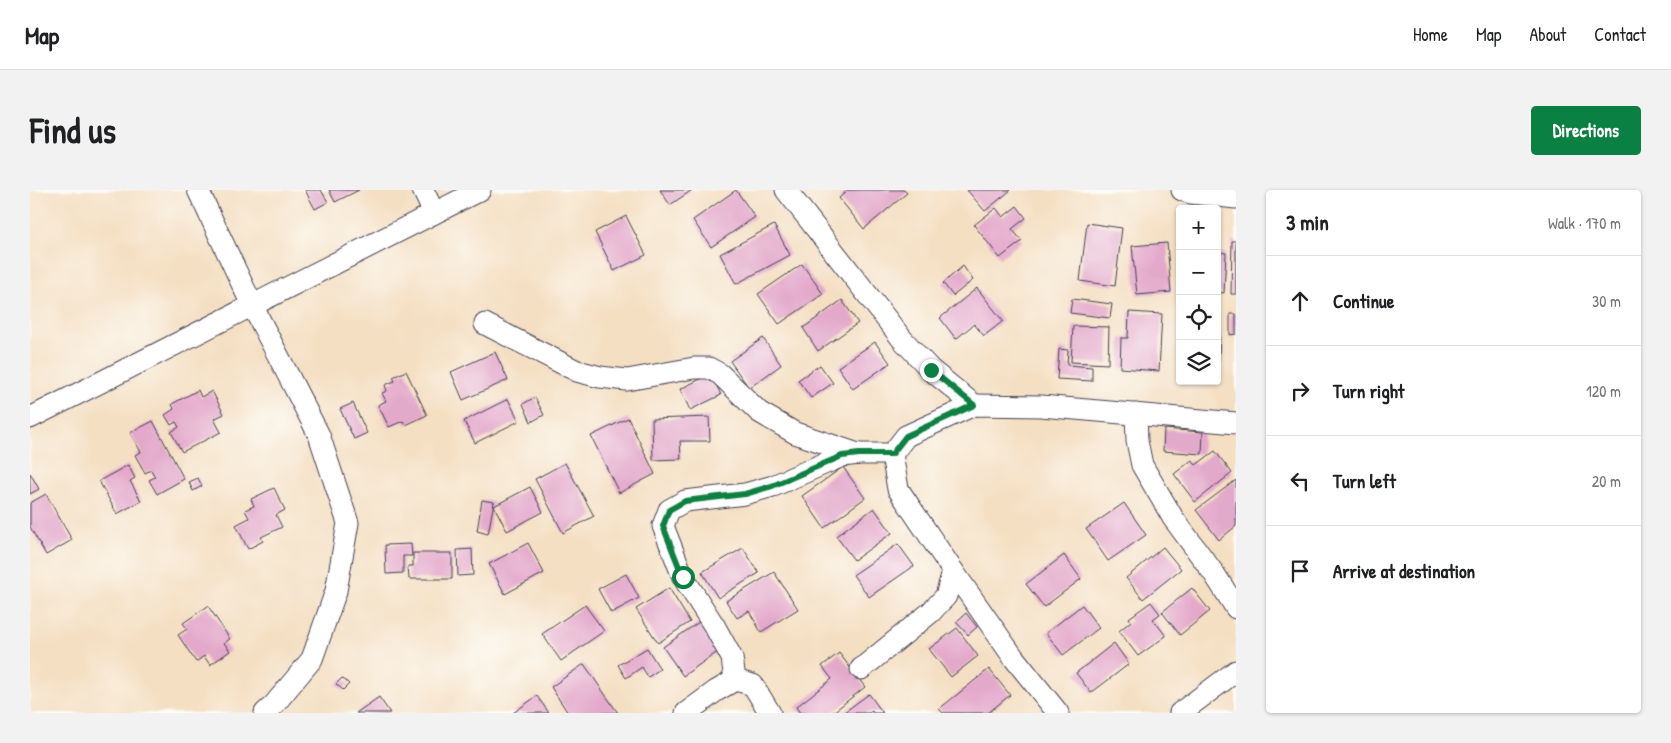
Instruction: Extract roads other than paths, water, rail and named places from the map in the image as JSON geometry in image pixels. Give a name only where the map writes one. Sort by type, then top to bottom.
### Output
[{"type":"street","points":[[198,190],[252,305],[319,435],[348,523],[336,591],[312,659],[265,713]]},
{"type":"street","points":[[423,190],[434,213]]},
{"type":"street","points":[[30,418],[480,190]]},
{"type":"street","points":[[786,190],[902,339],[931,370],[974,405]]},
{"type":"street","points":[[1182,190],[1191,193],[1236,198]]},
{"type":"street","points":[[485,324],[577,370],[600,377],[627,380],[694,368],[709,368],[720,374],[759,412],[795,434],[859,454]]},
{"type":"street","points":[[1058,713],[1014,658],[898,489],[892,454],[906,436],[974,405],[1041,406],[1236,424]]},
{"type":"street","points":[[1136,414],[1137,441],[1142,465],[1173,518],[1215,575],[1236,608]]},
{"type":"street","points":[[736,680],[732,658],[683,577],[663,526],[669,510],[685,501],[745,494],[772,486],[842,456],[892,454]]},
{"type":"street","points":[[861,669],[931,612],[946,596],[953,571]]},
{"type":"street","points":[[1180,713],[1236,671]]},
{"type":"street","points":[[686,713],[716,691],[736,680],[753,686],[770,713]]}]
